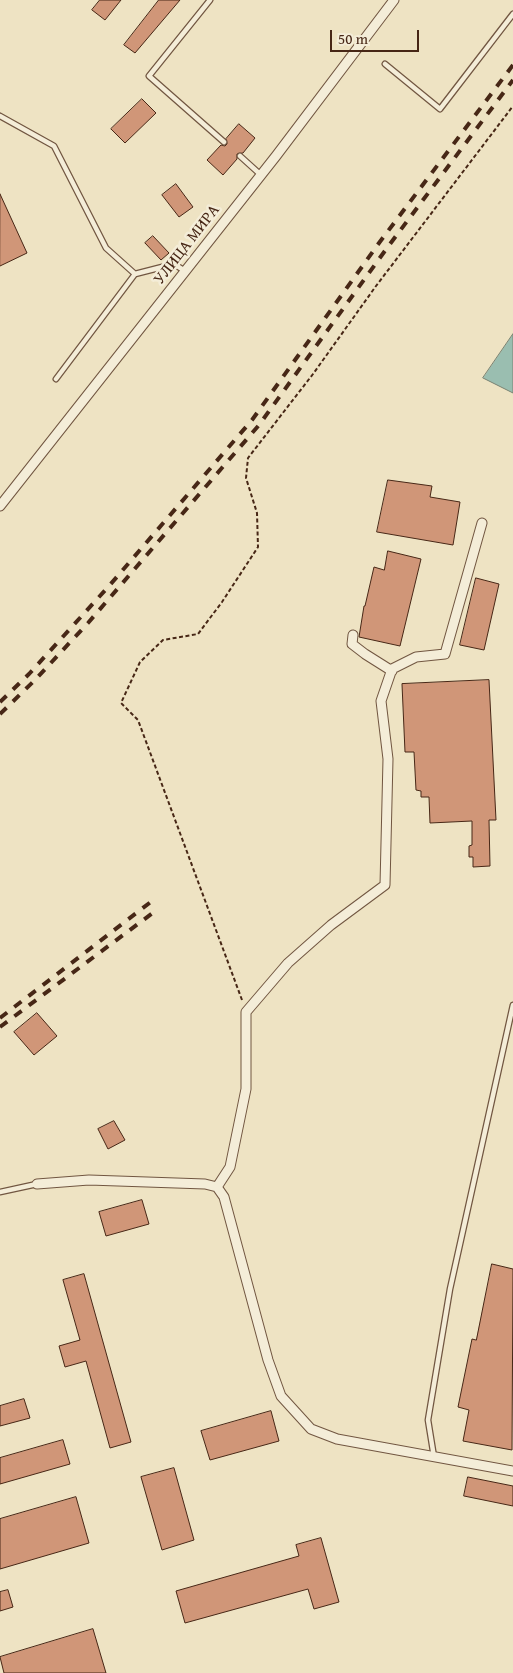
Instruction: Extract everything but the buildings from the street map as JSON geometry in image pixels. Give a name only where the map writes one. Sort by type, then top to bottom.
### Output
[{"type":"street","name":"УЛИЦА МИРА","points":[[0,506],[261,175],[394,0]]},
{"type":"street","points":[[217,1187],[230,1167],[246,1089],[246,1012],[288,963],[331,925],[385,885],[388,759],[381,700],[392,669],[416,657],[445,654],[482,523]]},
{"type":"street","points":[[354,635],[352,644],[392,671]]},
{"type":"street","points":[[37,1184],[89,1180],[205,1184],[217,1187],[224,1197],[268,1360],[282,1396],[311,1429],[337,1439],[513,1472]]},
{"type":"lane","points":[[210,0],[150,76],[224,142]]},
{"type":"lane","points":[[385,64],[440,109],[513,14]]},
{"type":"lane","points":[[0,116],[54,146],[106,248],[135,274]]},
{"type":"lane","points":[[240,156],[261,175]]},
{"type":"lane","points":[[56,379],[135,274],[174,264],[185,271]]},
{"type":"lane","points":[[434,1457],[428,1420],[450,1289],[513,1005]]},
{"type":"lane","points":[[0,1192],[37,1184]]},
{"type":"path","points":[[246,1012],[138,720],[121,703],[140,662],[162,640],[198,634],[222,602],[258,547],[257,513],[246,478],[248,458],[513,106]]},
{"type":"shaded area","points":[[513,334],[513,393],[483,378]]},
{"type":"railway","points":[[0,702],[29,674],[109,586],[252,420],[379,243],[513,65]]},
{"type":"railway","points":[[0,714],[35,680],[88,623],[259,425],[387,248],[513,80]]},
{"type":"railway","points":[[0,1018],[152,901]]},
{"type":"railway","points":[[0,1027],[158,909]]}]
